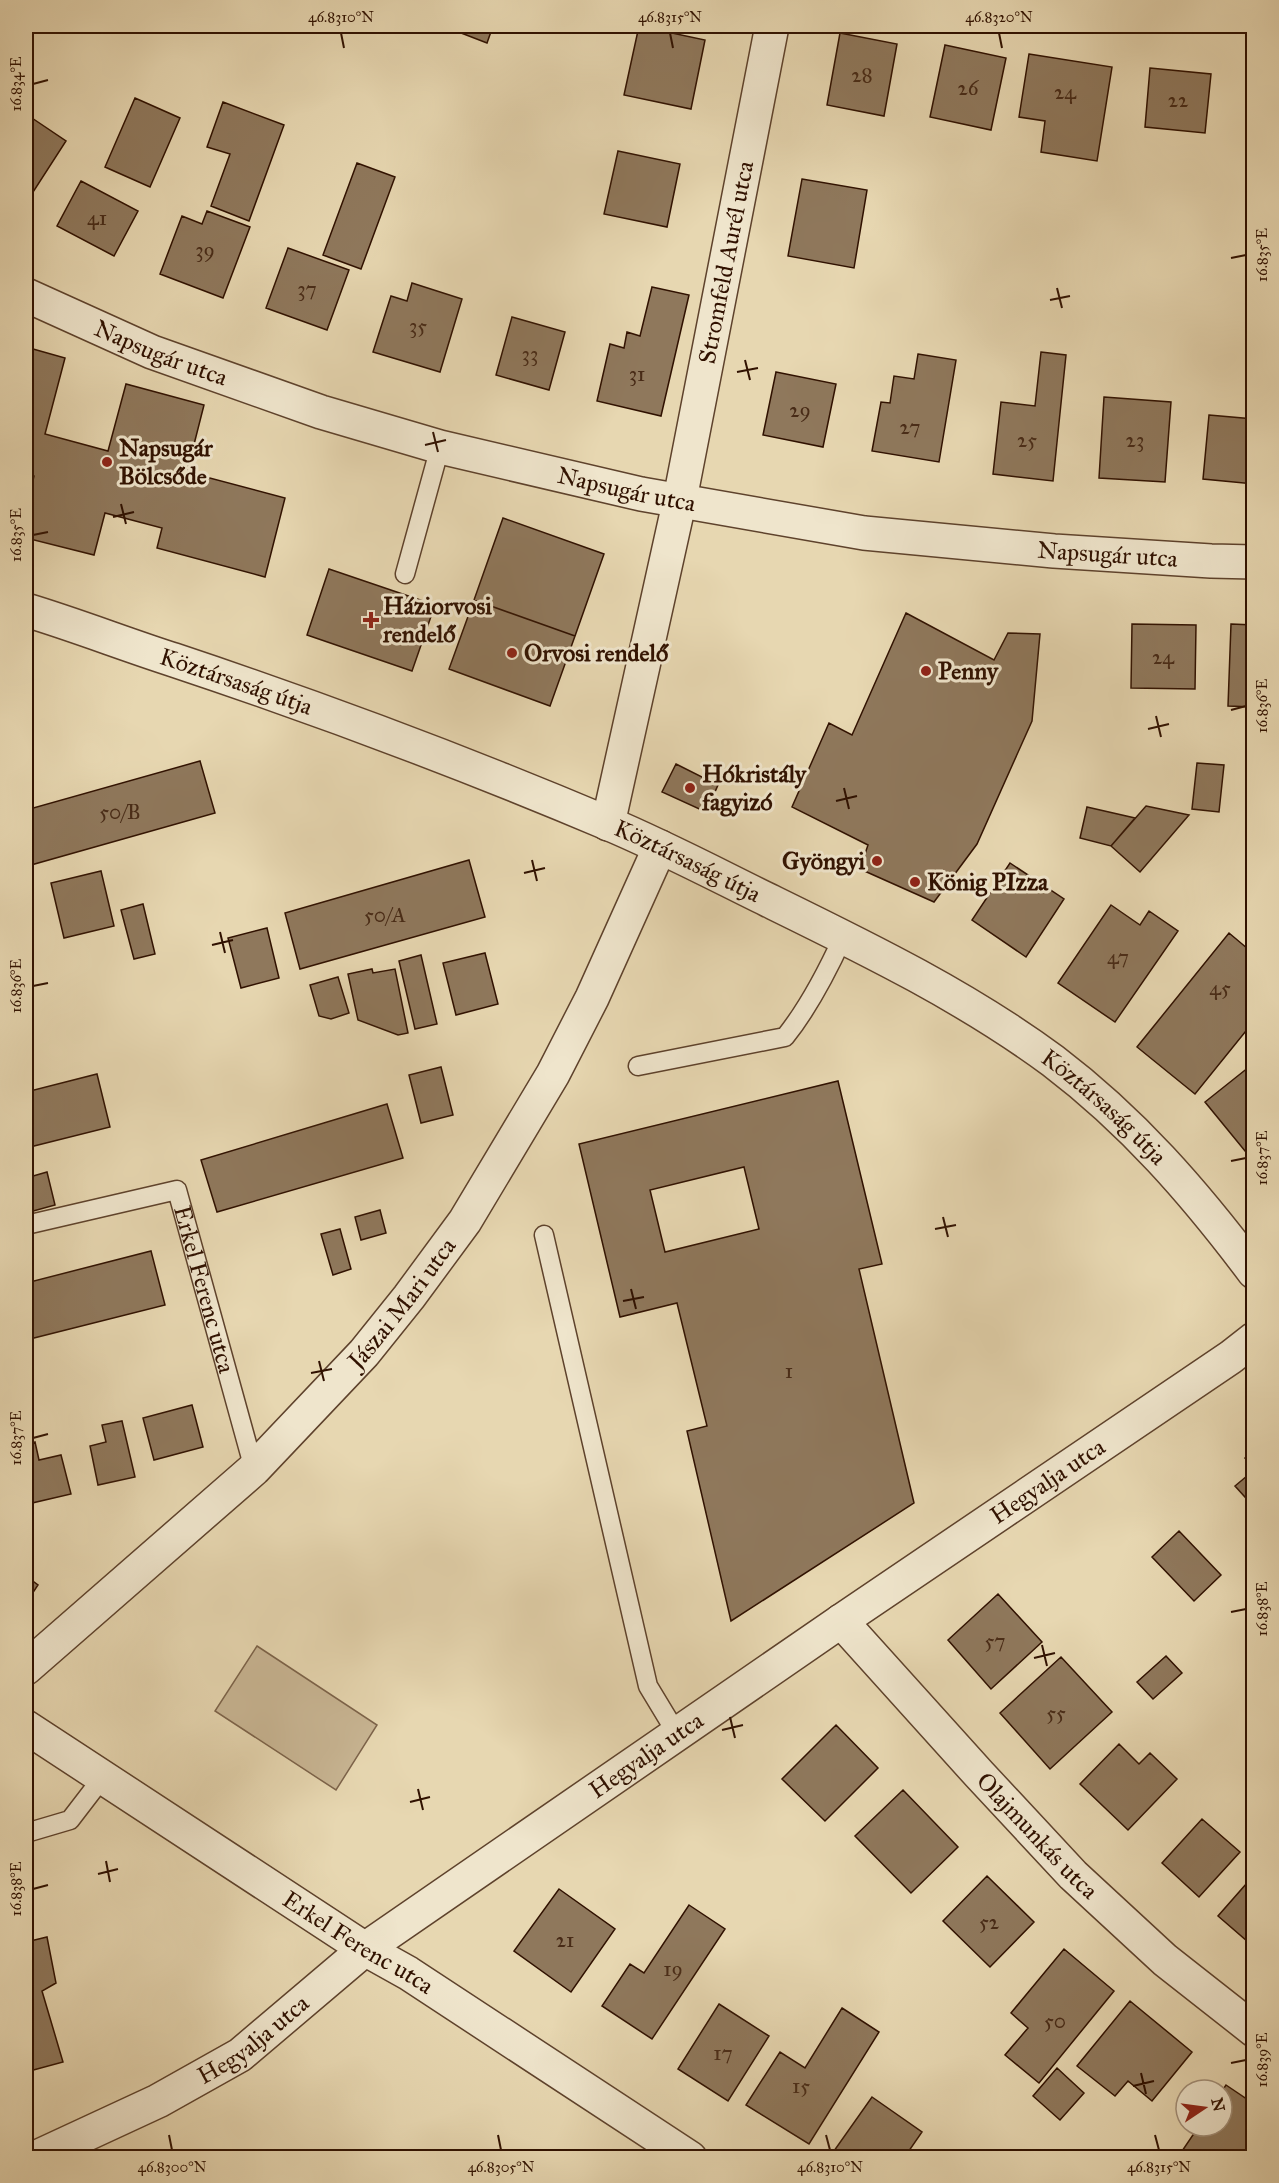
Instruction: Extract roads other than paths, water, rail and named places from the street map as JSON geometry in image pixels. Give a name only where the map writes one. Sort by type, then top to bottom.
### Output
[{"type":"street","name":"Stromfeld Aurél utca","points":[[609,824],[680,499],[772,26]]},
{"type":"street","name":"Napsugár utca","points":[[26,295],[152,352],[321,412],[440,447],[642,494],[864,533],[1054,551],[1254,562]]},
{"type":"street","name":"Köztársaság útja","points":[[26,610],[371,728],[609,824],[843,937],[959,999],[1004,1026],[1053,1062],[1117,1115],[1171,1169],[1211,1214],[1254,1272]]},
{"type":"street","name":"Jászai Mari utca","points":[[26,1668],[254,1469],[364,1353],[465,1221],[553,1074],[592,998],[660,847]]},
{"type":"street","name":"Hegyalja utca","points":[[35,2157],[158,2101],[240,2055],[365,1949],[841,1621],[1231,1357],[1254,1339]]},
{"type":"street","name":"Olajmunkás utca","points":[[841,1621],[1073,1875],[1165,1959],[1254,2030]]},
{"type":"street","name":"Erkel Ferenc utca","points":[[26,1727],[365,1949],[408,1973],[690,2157]]},
{"type":"lane","points":[[405,574],[440,447]]},
{"type":"lane","points":[[638,1066],[784,1037],[797,1022],[826,974],[843,937]]},
{"type":"lane","name":"Erkel Ferenc utca","points":[[26,1225],[177,1190],[254,1469]]},
{"type":"lane","points":[[544,1235],[648,1686],[677,1734]]},
{"type":"lane","points":[[26,1833],[70,1820],[103,1777]]},
{"type":"place","name":"Napsugár Bölcsőde","points":[[107,462]]},
{"type":"place","name":"Háziorvosi rendelő","points":[[371,620]]},
{"type":"place","name":"Orvosi rendelő","points":[[512,653]]},
{"type":"place","name":"Penny","points":[[926,671]]},
{"type":"place","name":"Hókristály fagyizó","points":[[690,788]]},
{"type":"place","name":"Gyöngyi","points":[[877,861]]},
{"type":"place","name":"König PIzza","points":[[915,882]]}]
